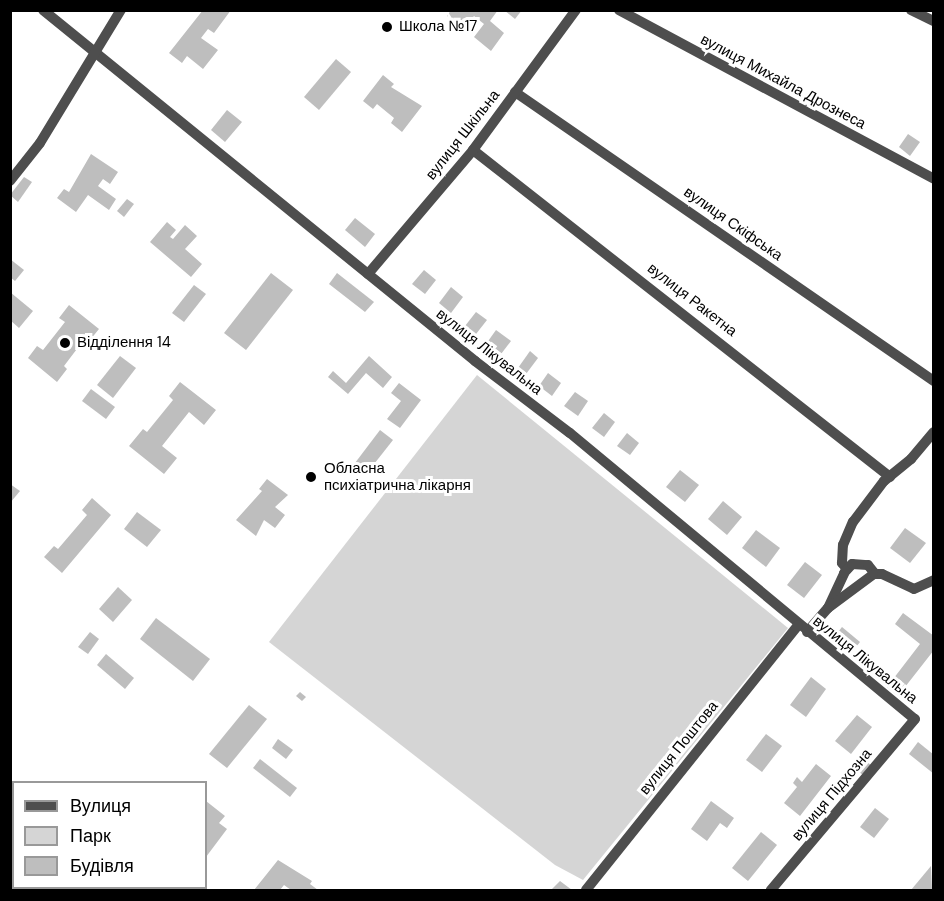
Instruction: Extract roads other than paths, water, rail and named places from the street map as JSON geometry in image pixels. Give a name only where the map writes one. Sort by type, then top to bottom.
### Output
[{"type":"street","name":"вулиця Лікувальна","points":[[44,10],[368,274],[570,433],[802,629],[915,719]]},
{"type":"street","points":[[10,181],[40,143],[121,10]]},
{"type":"street","name":"вулиця Шкільна","points":[[368,274],[473,150],[576,10]]},
{"type":"street","name":"вулиця Михайла Дрознеса","points":[[619,10],[933,179]]},
{"type":"street","points":[[911,10],[933,21]]},
{"type":"street","name":"вулиця Скіфська","points":[[515,92],[933,381]]},
{"type":"street","name":"вулиця Ракетна","points":[[473,150],[890,477]]},
{"type":"street","points":[[828,608],[846,568],[842,554],[845,537],[890,477],[933,432]]},
{"type":"street","points":[[846,568],[858,563],[868,565],[875,574],[914,589],[933,580]]},
{"type":"street","points":[[828,608],[875,574]]},
{"type":"street","name":"вулиця Поштова","points":[[586,891],[802,629],[828,608]]},
{"type":"street","name":"вулиця Підхозна","points":[[771,891],[915,719]]},
{"type":"place","name":"Школа №17","points":[[387,27]]},
{"type":"place","name":"Відділення 14","points":[[65,343]]},
{"type":"place","name":"Обласна психіатрична лікарня","points":[[311,477]]}]
